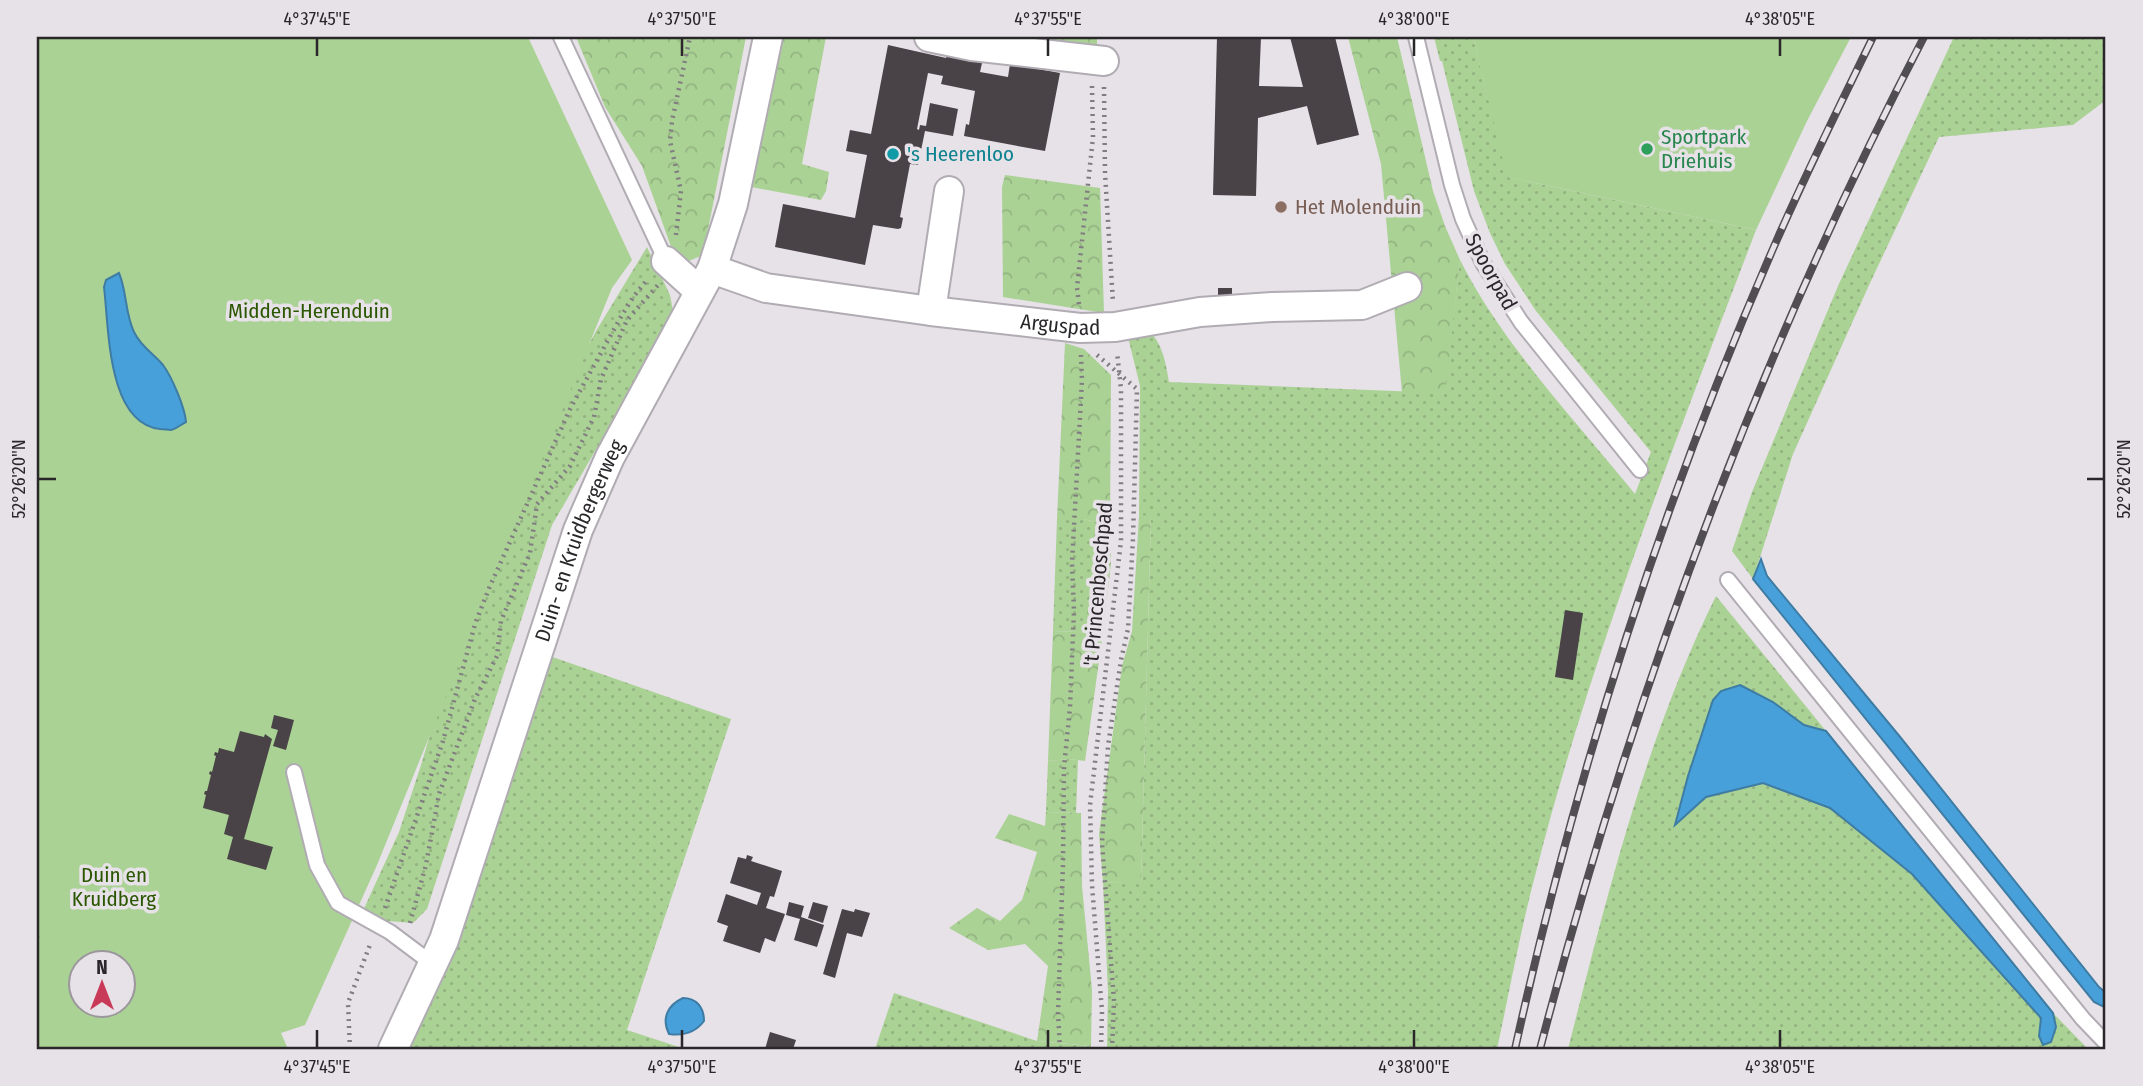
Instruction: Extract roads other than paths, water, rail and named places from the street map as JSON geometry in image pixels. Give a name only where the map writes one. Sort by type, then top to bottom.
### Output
[{"type":"street","name":"Duin- en Kruidbergerweg","points":[[393,1049],[444,940],[578,530],[610,457],[706,280],[733,204],[768,37]]},
{"type":"street","points":[[929,37],[1097,60]]},
{"type":"street","points":[[931,311],[949,191]]},
{"type":"street","points":[[670,264],[706,280]]},
{"type":"street","name":"Arguspad","points":[[706,280],[1080,334],[1200,312],[1362,305],[1407,287]]},
{"type":"lane","points":[[561,37],[670,264]]},
{"type":"lane","name":"Spoorpad","points":[[1416,37],[1452,186],[1477,252],[1521,323],[1640,470]]},
{"type":"lane","points":[[1728,580],[2083,1019],[2106,1043]]},
{"type":"lane","points":[[294,772],[317,866],[338,902],[390,932],[426,959]]},
{"type":"water","points":[[119,273],[134,332],[163,365],[181,401],[186,422],[171,430],[143,423],[130,410],[120,392],[110,348],[104,287],[106,280]]},
{"type":"water","points":[[1761,559],[1767,576],[2106,993],[2106,1008],[2094,1002],[1753,579]]},
{"type":"water","points":[[1740,685],[1773,702],[1804,725],[1826,731],[2053,1013],[2056,1027],[2051,1042],[2043,1045],[2039,1036],[2041,1018],[1912,874],[1830,808],[1763,783],[1706,797],[1675,825],[1713,700],[1721,691]]},
{"type":"water","points":[[683,998],[698,1004],[704,1021],[688,1033],[669,1034],[667,1013],[673,1004]]},
{"type":"railway","points":[[1515,1049],[1565,843],[1594,741],[1659,539],[1696,439],[1776,242],[1873,37]]},
{"type":"railway","points":[[1540,1049],[1615,789],[1657,660],[1704,532],[1806,281],[1863,158],[1924,37]]},
{"type":"place","name":"Sportpark Driehuis","points":[[1647,149]]},
{"type":"place","name":"'s Heerenloo","points":[[893,154]]},
{"type":"place","name":"Het Molenduin","points":[[1281,207]]},
{"type":"park label","name":"Midden-Herenduin","points":[[309,311]]},
{"type":"park label","name":"Duin en Kruidberg","points":[[114,887]]}]
